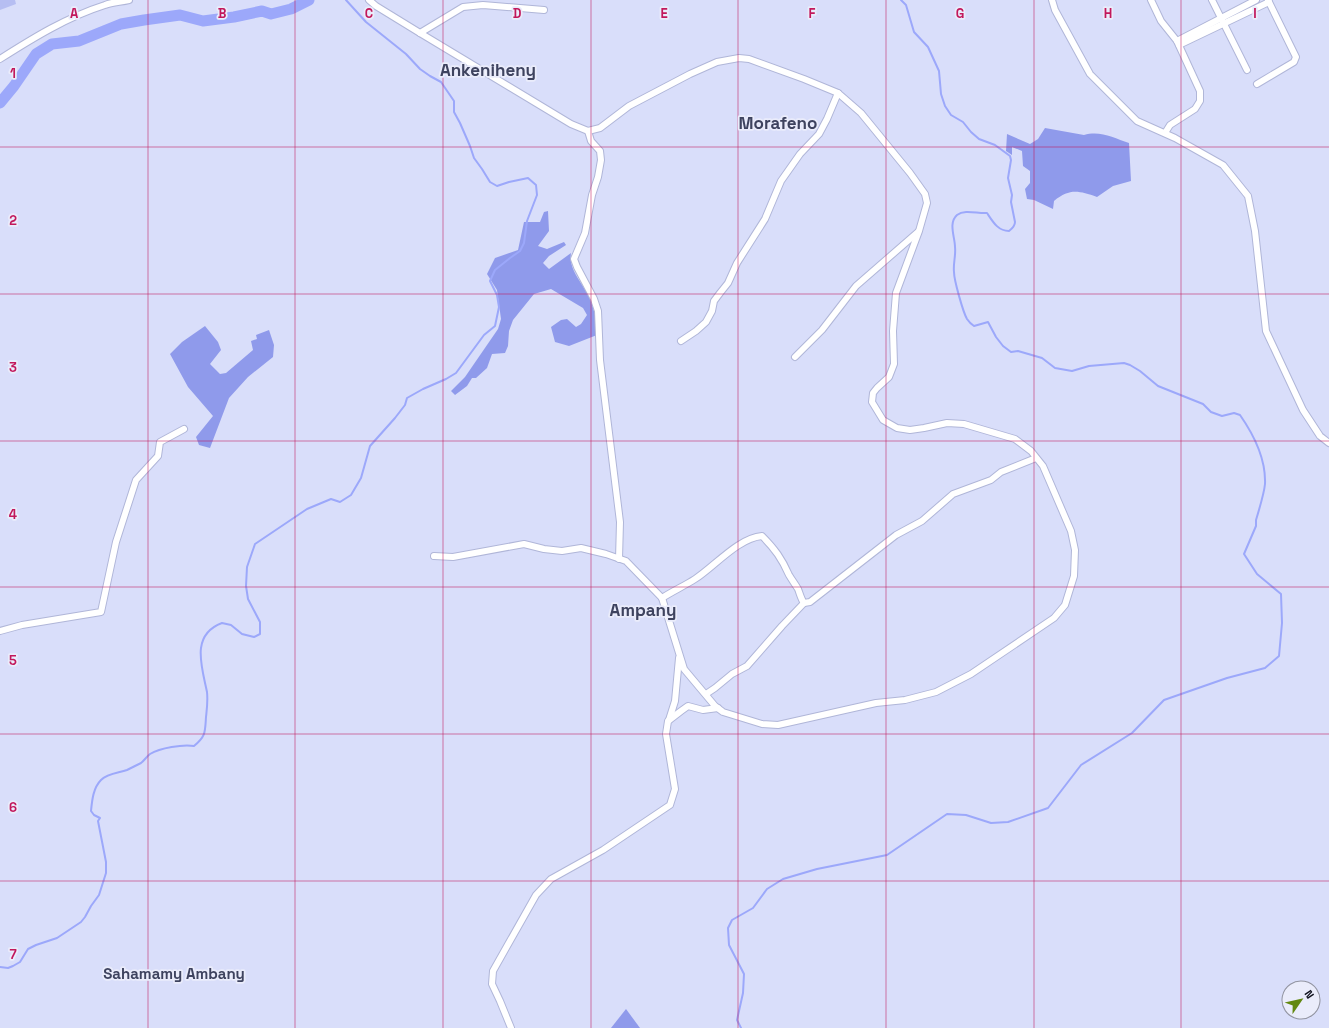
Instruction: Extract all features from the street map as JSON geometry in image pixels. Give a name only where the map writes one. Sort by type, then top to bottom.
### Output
[{"type":"street","points":[[0,59],[31,39],[55,26],[105,5],[129,0]]},
{"type":"street","points":[[369,0],[420,34],[571,124],[588,131],[600,128],[629,106],[690,74],[717,62],[739,58],[756,61],[838,93],[861,113],[925,194],[927,203],[919,231],[896,293],[893,331],[894,364],[889,377],[872,393],[872,402],[883,420],[897,428],[910,430],[947,423],[964,424],[1015,438],[1031,451],[1043,466],[1071,531],[1075,550],[1074,576],[1065,605],[1054,618],[971,674],[936,692],[904,700],[876,703],[778,725],[762,724],[724,712],[718,708],[684,669],[662,598],[626,561],[581,548],[562,550],[544,549],[524,544],[453,557],[434,556]]},
{"type":"street","points":[[1052,0],[1055,10],[1090,74],[1137,121],[1175,138],[1223,165],[1248,196],[1255,231],[1266,331],[1303,410],[1320,436],[1329,443]]},
{"type":"street","points":[[1151,0],[1161,21],[1178,43],[1200,91],[1200,101],[1195,109],[1170,125],[1165,133]]},
{"type":"street","points":[[1212,0],[1247,70]]},
{"type":"street","points":[[1178,43],[1256,0]]},
{"type":"street","points":[[1222,20],[1268,1],[1296,57],[1294,62],[1257,84]]},
{"type":"street","points":[[420,34],[463,8],[483,5],[544,10]]},
{"type":"street","points":[[681,341],[706,322],[712,311],[714,301],[728,283],[737,263],[765,219],[781,181],[800,154],[819,134],[838,93]]},
{"type":"street","points":[[588,131],[591,141],[600,151],[601,160],[598,177],[592,195],[585,233],[574,259],[594,299],[598,311],[600,360],[620,522],[619,559]]},
{"type":"street","points":[[795,357],[822,330],[856,286],[919,231]]},
{"type":"street","points":[[0,631],[22,625],[101,612],[116,542],[136,480],[158,456],[160,442],[184,429]]},
{"type":"street","points":[[706,694],[732,674],[747,666],[804,603],[810,602],[896,535],[922,521],[953,494],[991,480],[1001,472],[1036,458]]},
{"type":"street","points":[[662,598],[695,579],[730,551],[757,536],[762,536],[784,563],[804,603]]},
{"type":"street","points":[[511,1028],[492,984],[492,971],[536,895],[551,879],[603,850],[670,805],[675,789],[666,734],[668,721],[675,702],[679,656]]},
{"type":"street","points":[[668,721],[688,706],[703,710],[718,708]]},
{"type":"shaded area","points":[[0,0],[15,0],[16,4],[0,10]]},
{"type":"shaded area","points":[[1045,128],[1084,135],[1096,133],[1129,143],[1131,181],[1113,186],[1097,197],[1080,192],[1070,192],[1054,201],[1053,209],[1034,200],[1027,199],[1025,189],[1030,183],[1030,171],[1023,166],[1022,151],[1012,147],[1012,155],[1006,151],[1007,134],[1030,144],[1038,139]]},
{"type":"shaded area","points":[[548,211],[549,231],[538,246],[547,249],[564,242],[566,245],[549,256],[543,263],[549,269],[571,253],[574,272],[588,295],[592,305],[596,318],[597,335],[569,346],[555,342],[551,327],[561,320],[567,319],[576,327],[581,324],[587,315],[583,308],[551,289],[534,294],[513,320],[509,331],[508,346],[505,353],[492,354],[487,368],[476,378],[472,378],[467,386],[455,395],[451,391],[465,377],[498,329],[501,319],[497,290],[487,274],[495,258],[518,250],[524,222],[540,222],[544,212]]},
{"type":"shaded area","points":[[205,326],[218,342],[221,350],[210,364],[220,374],[226,373],[253,350],[251,341],[257,339],[256,335],[269,330],[274,345],[273,357],[248,377],[229,398],[210,448],[199,445],[196,437],[213,416],[188,387],[170,354],[182,342]]},
{"type":"shaded area","points":[[626,1009],[640,1028],[611,1028]]},
{"type":"waterway","points":[[0,103],[14,86],[36,54],[52,44],[79,41],[121,24],[144,20],[180,15],[203,21],[234,17],[262,11],[271,14],[291,9],[309,0]]},
{"type":"waterway","points":[[0,967],[8,968],[13,966],[20,962],[28,949],[57,938],[81,922],[99,895],[106,873],[106,862],[98,821],[100,818],[94,815],[91,811],[92,799],[98,783],[107,776],[127,770],[141,763],[154,752],[165,748],[178,746],[194,746],[203,736],[207,692],[201,662],[201,653],[205,635],[212,628],[222,623],[231,625],[242,634],[254,637],[260,634],[260,622],[248,599],[246,586],[247,567],[255,544],[307,509],[331,499],[340,502],[351,495],[361,478],[370,446],[395,418],[405,405],[407,398],[456,373],[484,335],[495,326],[499,307],[497,295],[490,281],[495,270],[520,251],[524,243],[527,221],[537,195],[536,185],[528,178],[497,186],[490,182],[474,158],[454,112],[454,101],[441,82],[420,69],[406,54],[366,22],[346,0]]},
{"type":"waterway","points":[[741,1028],[737,1020],[743,993],[744,974],[729,945],[728,928],[732,920],[753,908],[767,889],[783,879],[817,869],[887,855],[947,814],[966,815],[991,823],[1008,822],[1048,808],[1081,765],[1132,733],[1164,700],[1227,678],[1265,668],[1279,656],[1282,623],[1281,594],[1257,574],[1244,554],[1256,526],[1256,520],[1265,484],[1265,475],[1258,448],[1240,415],[1234,413],[1222,416],[1211,412],[1203,404],[1158,386],[1140,371],[1124,363],[1089,366],[1072,371],[1055,368],[1042,358],[1018,351],[1011,352],[1003,346],[996,337],[988,322],[974,326],[967,319],[954,276],[955,243],[952,226],[954,218],[960,213],[964,212],[987,213],[991,220],[999,228],[1005,231],[1009,231],[1013,228],[1015,222],[1011,202],[1012,195],[1008,178],[1011,160],[1010,156],[995,145],[979,139],[963,122],[951,115],[945,106],[941,94],[939,71],[928,47],[914,32],[906,5],[901,0]]},
{"type":"district","name":"Ankeniheny","points":[[488,70]]},
{"type":"district","name":"Morafeno","points":[[778,123]]},
{"type":"district","name":"Ampany","points":[[643,610]]},
{"type":"district","name":"Sahamamy Ambany","points":[[174,973]]}]
